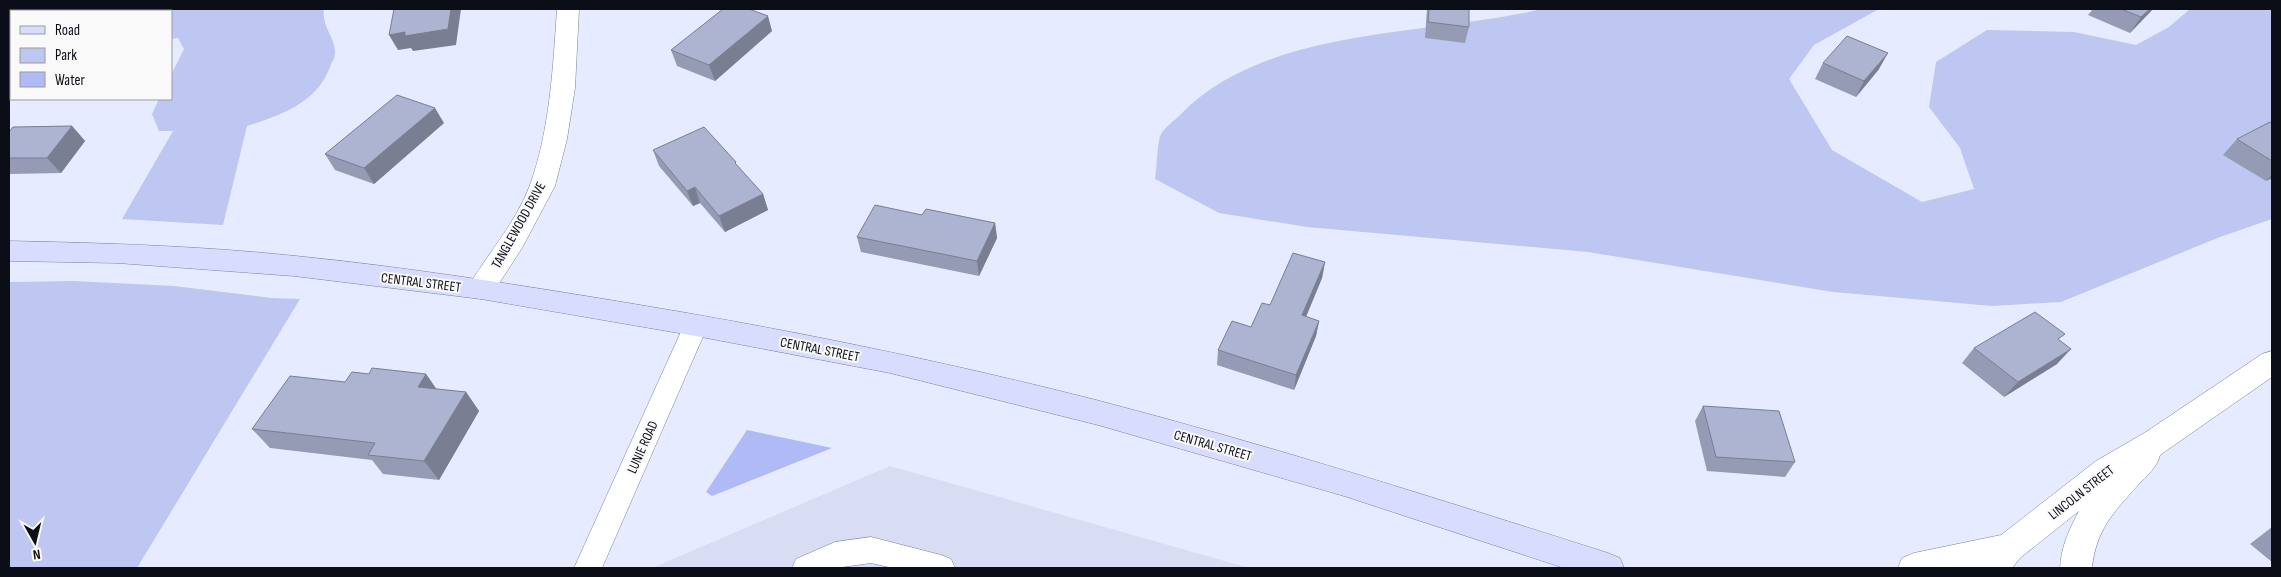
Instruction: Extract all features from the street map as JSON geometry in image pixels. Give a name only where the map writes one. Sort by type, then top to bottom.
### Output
[{"type":"main road","name":"CENTRAL STREET","points":[[9,251],[117,252],[294,266],[481,289],[890,362],[1098,413],[1344,482],[1608,568]]},
{"type":"street","name":"TANGLEWOOD DRIVE","points":[[481,289],[513,241],[542,186],[555,139],[563,88],[568,9]]},
{"type":"street","name":"LINCOLN STREET","points":[[1914,568],[2001,558],[2108,470],[2157,441],[2272,362]]},
{"type":"street","name":"LINCOLN STREET","points":[[2076,568],[2075,557],[2086,525],[2157,441]]},
{"type":"lane","name":"LUNIE ROAD","points":[[588,568],[696,326]]},
{"type":"lane","points":[[806,568],[835,555],[871,550],[941,568]]},
{"type":"shaded area","points":[[890,466],[1249,568],[652,568]]},
{"type":"green space","points":[[9,9],[324,9],[326,27],[335,48],[335,54],[325,77],[318,88],[308,97],[286,112],[247,126],[223,225],[122,219],[173,131],[159,131],[152,114],[159,100],[172,100],[172,73],[184,49],[178,38],[172,39],[172,10],[10,10],[9,47]]},
{"type":"green space","points":[[1542,9],[1879,9],[1814,45],[1789,79],[1832,150],[1922,202],[1974,189],[1960,148],[1929,107],[1936,62],[1987,30],[2074,32],[2136,45],[2169,27],[2190,9],[2272,9],[2272,219],[2220,237],[2061,302],[1992,306],[1833,292],[1588,252],[1307,227],[1219,213],[1155,179],[1159,143],[1161,134],[1165,129],[1215,86],[1257,65],[1302,49],[1350,39],[1497,18]]},
{"type":"green space","points":[[74,281],[174,286],[272,298],[300,299],[137,568],[9,568],[9,282]]},
{"type":"water","points":[[747,430],[832,448],[712,496],[706,492]]},
{"type":"building","points":[[394,9],[451,9],[448,29],[405,36],[405,32],[389,35]]},
{"type":"building","points":[[723,9],[749,9],[768,16],[709,65],[671,50]]},
{"type":"building","points":[[1429,9],[1469,9],[1469,27],[1428,22]]},
{"type":"building","points":[[2121,9],[2150,9],[2141,17]]},
{"type":"building","points":[[1847,36],[1888,53],[1864,81],[1823,63]]},
{"type":"building","points":[[397,95],[435,108],[364,168],[325,154]]},
{"type":"building","points":[[2270,122],[2272,123],[2272,161],[2237,139]]},
{"type":"building","points":[[72,126],[47,158],[9,158],[9,132],[13,127]]},
{"type":"building","points":[[704,127],[763,194],[719,216],[695,187],[687,191],[653,150]]},
{"type":"building","points":[[875,205],[922,215],[926,209],[995,223],[977,261],[857,237]]},
{"type":"building","points":[[1293,253],[1325,262],[1302,315],[1319,321],[1296,375],[1218,350],[1232,321],[1251,327],[1262,303],[1270,305]]},
{"type":"building","points":[[2035,312],[2065,334],[2058,339],[2071,349],[2018,382],[1974,348]]},
{"type":"building","points":[[372,368],[426,374],[418,387],[466,392],[424,461],[368,455],[375,443],[252,429],[290,376],[345,382],[352,372],[369,374]]},
{"type":"building","points":[[1703,406],[1779,411],[1795,462],[1716,457]]}]
